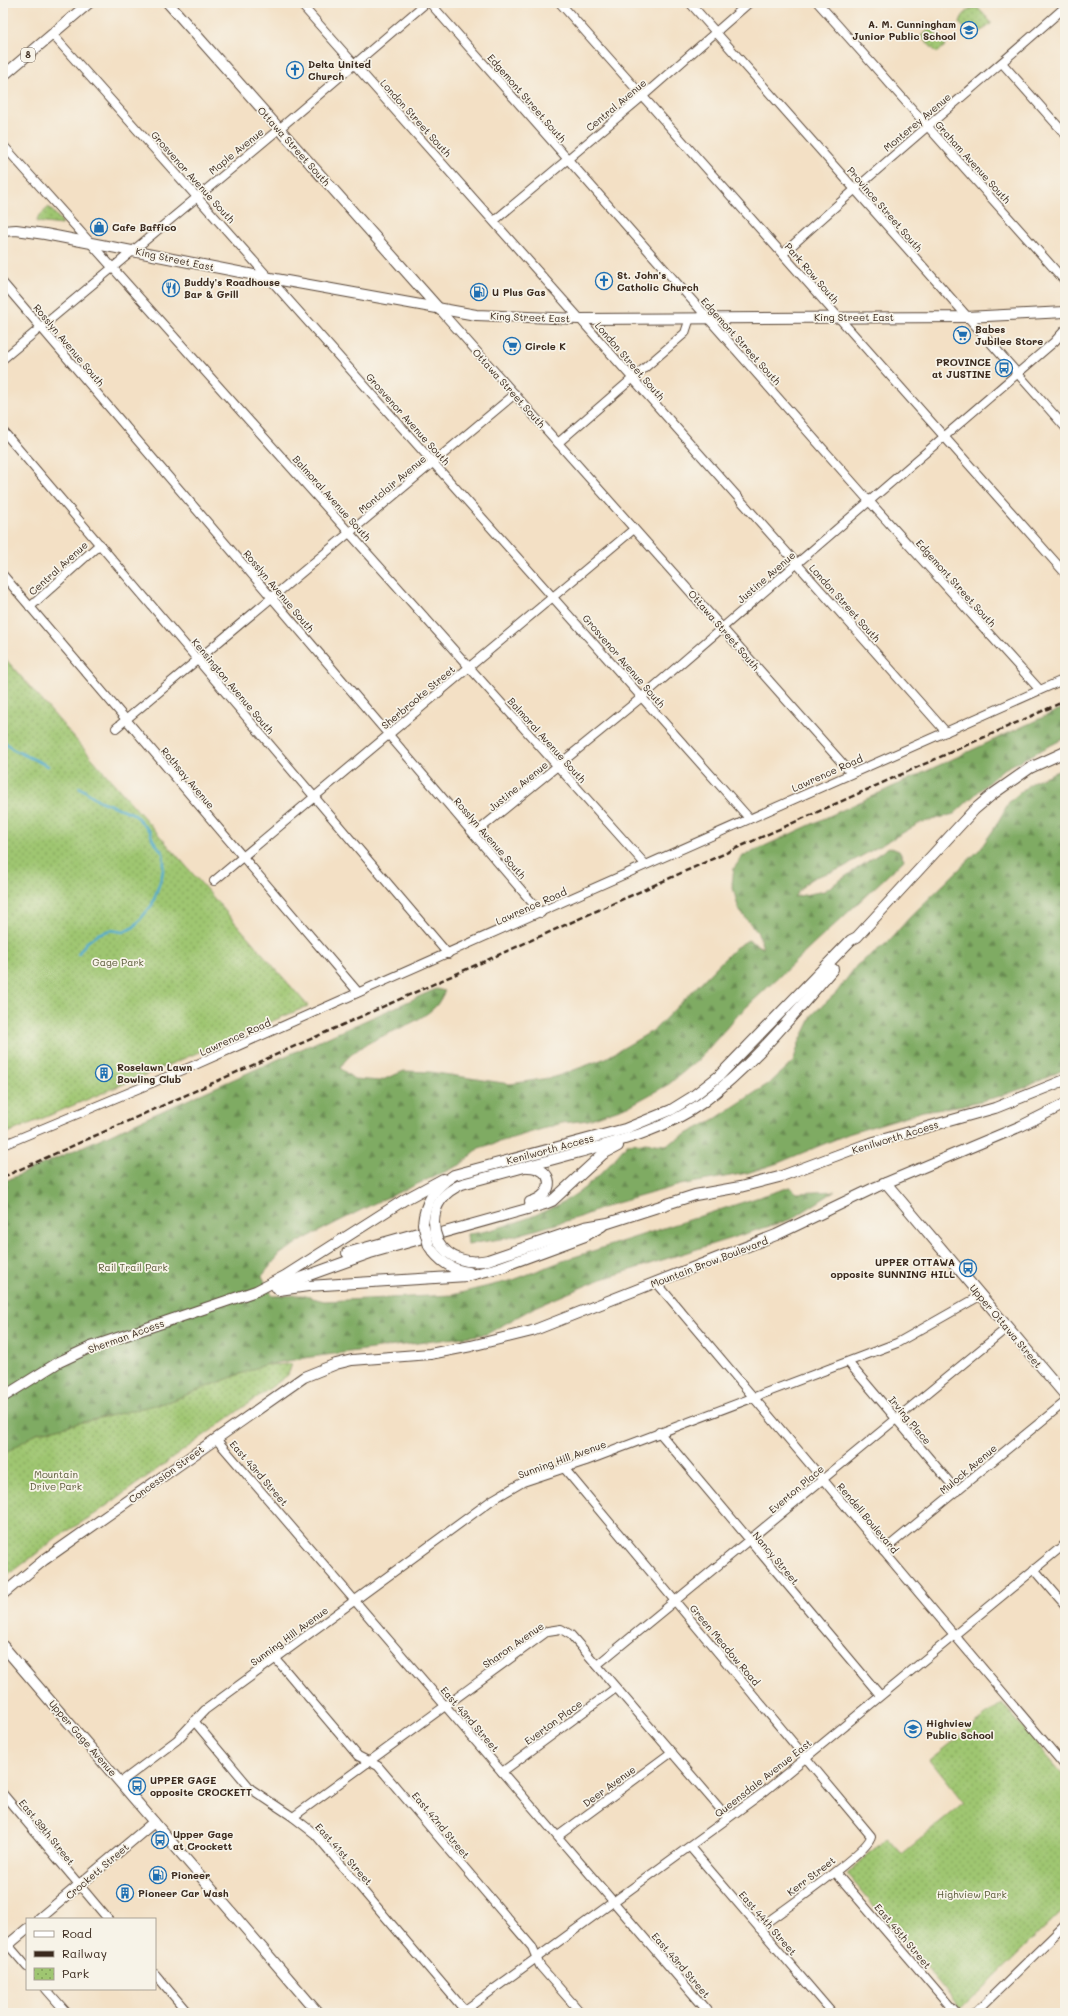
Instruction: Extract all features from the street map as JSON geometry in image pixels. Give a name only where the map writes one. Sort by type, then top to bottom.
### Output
[{"type":"main road","name":"8","points":[[3,76],[89,3]]},
{"type":"main road","name":"Ottawa Street South","points":[[168,3],[440,310]]},
{"type":"main road","name":"King Street East","points":[[3,231],[31,232],[88,242],[440,310],[476,315],[579,319],[966,317],[1065,312]]},
{"type":"main road","name":"Kenilworth Access","points":[[608,1223],[585,1236],[506,1266],[474,1272],[461,1271],[441,1260],[429,1246],[423,1224],[427,1204],[433,1192],[454,1175],[625,1129],[671,1110],[692,1097],[719,1076],[851,940],[857,937],[974,810],[992,794],[1030,768],[1065,752]]},
{"type":"main road","name":"Kenilworth Access","points":[[857,937],[855,943],[793,1015],[736,1075],[701,1103],[671,1121],[637,1136],[454,1187],[441,1199],[436,1211],[434,1222],[438,1241],[453,1256],[468,1262],[477,1262],[499,1257],[584,1227],[608,1223],[695,1195],[740,1187],[779,1177],[867,1144],[996,1108],[1065,1080]]},
{"type":"main road","name":"Mountain Brow Boulevard","points":[[336,1364],[370,1358],[430,1354],[471,1346],[532,1331],[776,1235],[886,1183],[1021,1126],[1065,1104]]},
{"type":"main road","points":[[267,1290],[343,1262],[545,1204],[552,1201],[609,1150],[637,1136]]},
{"type":"main road","points":[[285,1276],[373,1245],[543,1198],[549,1186],[548,1177],[540,1169],[526,1167]]},
{"type":"main road","points":[[256,1291],[285,1276],[436,1181],[454,1175]]},
{"type":"main road","name":"Upper Ottawa Street","points":[[886,1183],[1065,1395]]},
{"type":"main road","points":[[256,1291],[467,1276],[506,1266]]},
{"type":"main road","name":"Sherman Access","points":[[3,1397],[59,1362],[91,1348],[256,1291]]},
{"type":"main road","name":"Concession Street","points":[[3,1594],[44,1560],[304,1377],[336,1364]]},
{"type":"main road","name":"Upper Gage Avenue","points":[[3,1646],[318,2013]]},
{"type":"main road","name":"Crockett Street","points":[[41,1918],[154,1822]]},
{"type":"main road","points":[[5,1945],[26,1930]]},
{"type":"street","name":"London Street South","points":[[300,3],[946,732]]},
{"type":"street","name":"Maple Avenue","points":[[3,359],[279,129],[426,3]]},
{"type":"street","name":"Edgemont Street South","points":[[430,3],[869,501],[1039,690]]},
{"type":"street","name":"Park Row South","points":[[560,3],[1065,573]]},
{"type":"street","name":"Province Street South","points":[[690,3],[966,317],[1065,427]]},
{"type":"street","name":"Central Avenue","points":[[494,221],[643,96],[749,3]]},
{"type":"street","name":"Graham Avenue South","points":[[818,3],[1065,281]]},
{"type":"street","name":"Monterey Avenue","points":[[783,254],[854,189],[1002,63],[1065,7]]},
{"type":"street","name":"Grosvenor Avenue South","points":[[52,34],[749,818]]},
{"type":"street","points":[[1002,63],[1065,134]]},
{"type":"street","name":"Balmoral Avenue South","points":[[3,145],[88,242],[645,864]]},
{"type":"street","name":"Rosslyn Avenue South","points":[[3,283],[541,912]]},
{"type":"street","name":"Ottawa Street South","points":[[440,310],[851,773]]},
{"type":"street","points":[[558,443],[686,333],[690,318]]},
{"type":"street","name":"Justine Avenue","points":[[474,834],[642,697],[943,436],[1058,339],[1065,330]]},
{"type":"street","name":"Montclair Avenue","points":[[116,728],[272,598],[348,532],[515,394]]},
{"type":"street","name":"Kensington Avenue South","points":[[3,431],[448,954]]},
{"type":"street","name":"Sherbrooke Street","points":[[214,881],[634,529]]},
{"type":"street","name":"Central Avenue","points":[[30,607],[100,544]]},
{"type":"street","name":"Rothsay Avenue","points":[[3,575],[358,992]]},
{"type":"street","name":"Lawrence Road","points":[[3,1145],[148,1086],[358,992],[448,954],[645,864],[1065,679]]},
{"type":"street","name":"Rendell Boulevard","points":[[656,1282],[1065,1766]]},
{"type":"street","name":"Sunning Hill Avenue","points":[[121,1782],[177,1740],[205,1710],[492,1500],[523,1482],[897,1343],[980,1296]]},
{"type":"street","name":"Everton Place","points":[[596,1665],[1008,1327]]},
{"type":"street","name":"Irving Place","points":[[848,1362],[957,1491]]},
{"type":"street","name":"Mulock Avenue","points":[[883,1551],[1065,1402]]},
{"type":"street","name":"Nancy Street","points":[[659,1432],[749,1541],[880,1695]]},
{"type":"street","name":"East 43rd Street","points":[[216,1439],[356,1600],[445,1706],[709,2013]]},
{"type":"street","name":"Green Meadow Road","points":[[564,1468],[870,1836]]},
{"type":"street","name":"Queensdale Avenue East","points":[[464,2012],[764,1792],[1065,1544]]},
{"type":"street","points":[[1034,1569],[1065,1605]]},
{"type":"street","name":"Sharon Avenue","points":[[293,1816],[548,1630],[561,1629],[571,1635],[728,1818]]},
{"type":"street","name":"East 42nd Street","points":[[276,1659],[358,1756],[378,1766],[532,1947],[540,1966],[581,2013]]},
{"type":"street","name":"Everton Place","points":[[502,1772],[616,1688]]},
{"type":"street","name":"East 41st Street","points":[[194,1721],[251,1789],[293,1816],[315,1834],[464,2012]]},
{"type":"street","name":"Deer Avenue","points":[[558,1836],[672,1752]]},
{"type":"street","name":"East 39th Street","points":[[3,1794],[107,1918]]},
{"type":"street","name":"Kerr Street","points":[[759,1928],[835,1872],[868,1844],[870,1836]]},
{"type":"street","name":"East 44th Street","points":[[690,1847],[832,2013]]},
{"type":"street","name":"East 45th Street","points":[[835,1872],[956,2013]]},
{"type":"street","points":[[975,2013],[1065,1925]]},
{"type":"street","points":[[5,1945],[26,1966]]},
{"type":"street","points":[[156,1975],[188,2013]]},
{"type":"street","points":[[47,1990],[67,2013]]},
{"type":"green space","points":[[977,7],[991,22],[991,24],[973,37],[960,24],[960,21],[966,13]]},
{"type":"green space","points":[[931,28],[946,45],[937,53],[921,36]]},
{"type":"green space","points":[[49,207],[62,222],[61,225],[37,222],[38,217]]},
{"type":"green space","name":"Gage Park","points":[[3,656],[308,1006],[3,1135]]},
{"type":"green space","name":"Rail Trail Park","points":[[1065,707],[1065,738],[1002,770],[954,814],[920,823],[844,867],[812,878],[806,883],[794,897],[824,891],[889,847],[899,851],[904,860],[738,1015],[699,1059],[669,1084],[631,1105],[588,1120],[562,1123],[479,1148],[460,1165],[375,1203],[306,1238],[280,1254],[262,1276],[273,1296],[302,1295],[324,1301],[452,1295],[513,1280],[568,1259],[790,1187],[797,1193],[835,1191],[792,1219],[599,1280],[533,1308],[487,1334],[311,1357],[264,1365],[168,1402],[37,1433],[3,1455],[3,1182],[436,989],[445,991],[435,1007],[412,1023],[359,1049],[348,1058],[340,1068],[354,1079],[380,1081],[404,1071],[430,1072],[510,1084],[555,1077],[606,1058],[654,1030],[735,948],[748,940],[763,948],[758,933],[739,910],[732,884],[734,868],[743,856]]},
{"type":"green space","points":[[1065,768],[1065,1069],[1024,1088],[997,1097],[963,1105],[923,1111],[848,1134],[778,1163],[747,1173],[680,1185],[610,1205],[580,1217],[507,1238],[468,1244],[467,1234],[499,1228],[517,1222],[565,1201],[591,1183],[603,1172],[627,1144],[644,1143],[666,1145],[715,1119],[771,1082],[793,1062],[799,1043],[813,1014],[836,993],[857,965],[887,943],[910,917],[980,849],[994,829],[1009,802],[1032,782]]},
{"type":"green space","name":"Mountain Drive Park","points":[[292,1364],[288,1375],[95,1514],[61,1535],[3,1579],[3,1455],[37,1433],[168,1402],[264,1365]]},
{"type":"green space","name":"Highview Park","points":[[1002,1703],[1065,1777],[1065,1908],[961,2009],[847,1874],[887,1837],[902,1854],[964,1803],[930,1760]]},
{"type":"waterway","points":[[3,740],[12,749],[48,766]]},
{"type":"waterway","points":[[78,954],[86,943],[98,934],[111,930],[123,932],[134,927],[152,905],[162,876],[164,862],[163,853],[153,840],[150,832],[134,814],[100,801],[79,787]]},
{"type":"railway","points":[[3,1177],[1065,701]]},
{"type":"place","name":"A. M. Cunningham Junior Public School","points":[[969,30]]},
{"type":"place","name":"Delta United Church","points":[[295,70]]},
{"type":"place","name":"Cafe Baffico","points":[[99,227]]},
{"type":"place","name":"St. John's Catholic Church","points":[[604,281]]},
{"type":"place","name":"Buddy's Roadhouse Bar & Grill","points":[[171,288]]},
{"type":"place","name":"U Plus Gas","points":[[479,292]]},
{"type":"place","name":"Babes Jubilee Store","points":[[962,335]]},
{"type":"place","name":"Circle K","points":[[512,346]]},
{"type":"place","name":"PROVINCE at JUSTINE","points":[[1004,368]]},
{"type":"place","name":"Roselawn Lawn Bowling Club","points":[[104,1073]]},
{"type":"place","name":"UPPER OTTAWA opposite SUNNING HILL","points":[[968,1268]]},
{"type":"place","name":"Highview Public School","points":[[913,1729]]},
{"type":"place","name":"UPPER GAGE opposite CROCKETT","points":[[137,1786]]},
{"type":"place","name":"Upper Gage at Crockett","points":[[160,1840]]},
{"type":"place","name":"Pioneer","points":[[158,1875]]},
{"type":"place","name":"Pioneer Car Wash","points":[[125,1893]]}]
